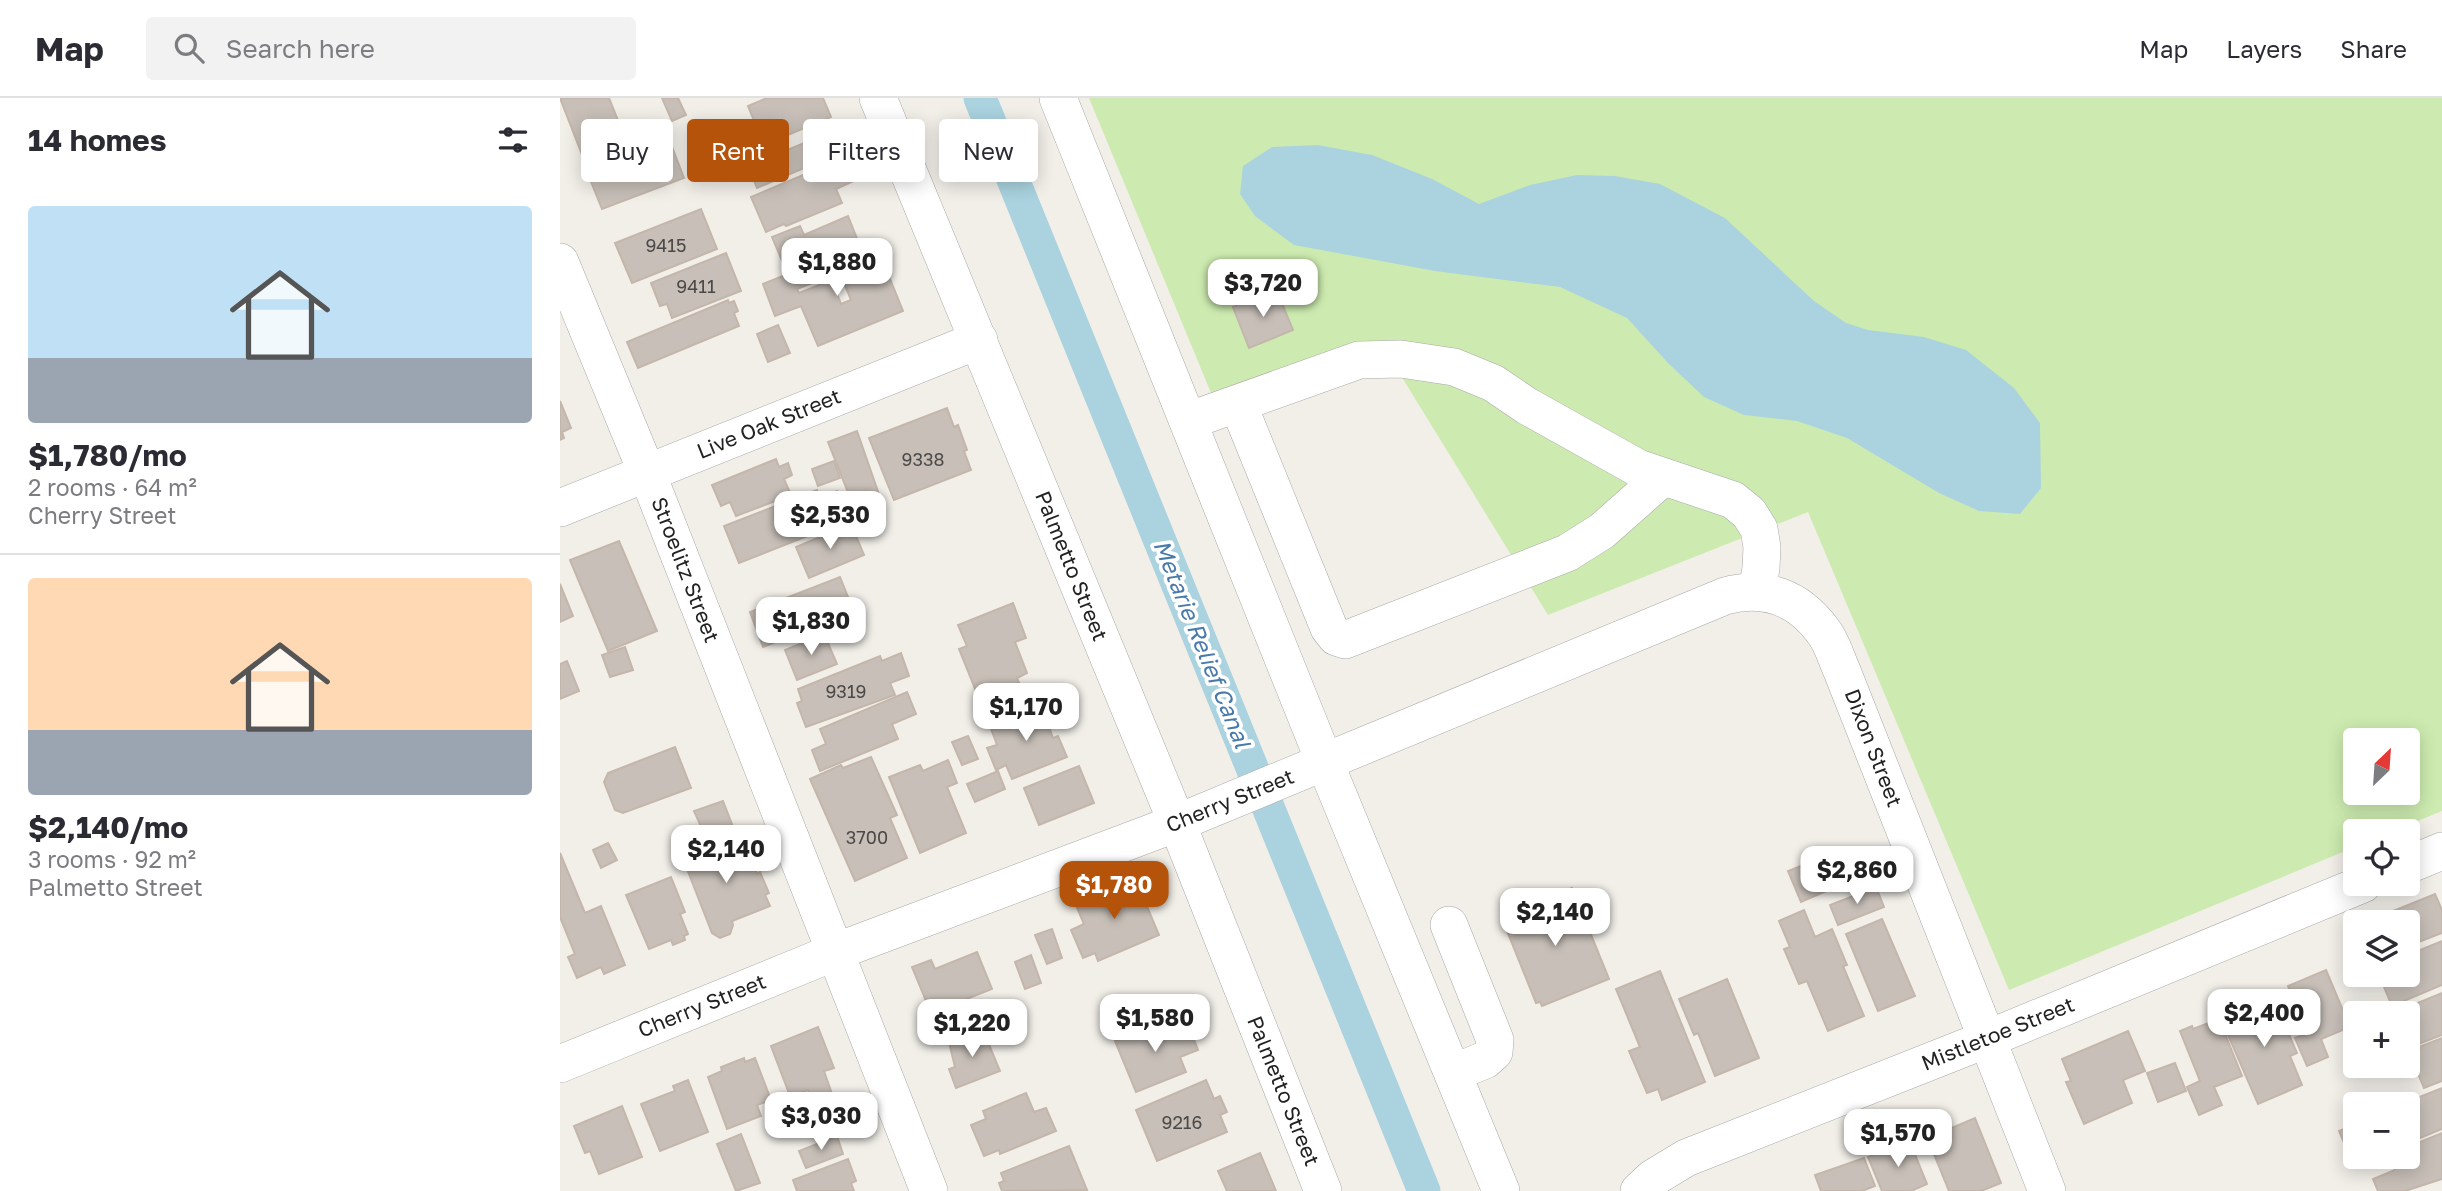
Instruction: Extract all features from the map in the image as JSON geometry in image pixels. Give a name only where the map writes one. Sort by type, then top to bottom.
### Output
[{"type":"street","name":"Palmetto Street","points":[[878,98],[979,340],[1187,819],[1323,1191]]},
{"type":"street","points":[[1058,98],[1188,421],[1313,768],[1453,1073],[1501,1191]]},
{"type":"street","name":"Stroelitz Street","points":[[560,262],[647,473],[929,1191]]},
{"type":"street","name":"Live Oak Street","points":[[560,508],[979,340]]},
{"type":"street","points":[[1188,421],[1359,360],[1401,359],[1454,367],[1493,383],[1527,406],[1639,468],[1733,500],[1749,513],[1759,529],[1762,568],[1769,594]]},
{"type":"street","points":[[1238,404],[1329,628],[1336,637],[1346,640],[1567,553],[1602,531],[1663,477]]},
{"type":"street","name":"Cherry Street","points":[[560,1064],[835,952],[1187,819],[1725,596],[1745,590],[1769,594]]},
{"type":"street","name":"Dixon Street","points":[[1769,594],[1802,608],[1825,633],[2047,1191]]},
{"type":"street","points":[[2420,860],[2442,851]]},
{"type":"street","name":"Mistletoe Street","points":[[1639,1191],[1653,1178],[1686,1158],[1987,1039],[2343,892]]},
{"type":"street","points":[[1449,925],[1494,1040],[1494,1052],[1485,1060],[1453,1073]]},
{"type":"green space","points":[[1089,98],[2442,98],[2442,811],[2420,820],[2343,819],[2343,852],[2009,990],[1808,512],[1548,615],[1387,353],[1221,417]]},
{"type":"water","points":[[1318,145],[1372,155],[1432,179],[1479,204],[1530,185],[1577,175],[1615,176],[1660,184],[1725,218],[1814,301],[1846,323],[1868,330],[1924,337],[1966,350],[2014,388],[2040,423],[2041,488],[2020,514],[1979,511],[1939,493],[1847,438],[1797,421],[1744,415],[1704,397],[1627,318],[1560,287],[1435,271],[1294,245],[1255,216],[1240,194],[1243,166],[1272,147]]},
{"type":"building","points":[[560,98],[609,98],[617,119],[581,119],[581,152]]},
{"type":"building","points":[[662,98],[678,98],[686,115],[671,119]]},
{"type":"building","points":[[767,98],[823,98],[831,117],[803,119],[803,129],[789,135],[789,119],[753,119],[748,106]]},
{"type":"building","points":[[803,144],[803,168],[789,174],[789,149]]},
{"type":"building","points":[[673,149],[684,178],[602,209],[591,182],[673,182]]},
{"type":"building","points":[[803,175],[803,182],[851,182],[836,189],[842,203],[766,232],[751,197]]},
{"type":"building","points":[[755,182],[771,182],[757,188]]},
{"type":"building","points":[[701,209],[717,249],[632,283],[615,243]]},
{"type":"building","points":[[848,216],[858,241],[786,270],[772,237],[800,226],[804,235]]},
{"type":"building","points":[[879,252],[903,311],[818,346],[801,306],[775,316],[763,284],[820,261],[827,277],[797,289],[799,293],[832,280],[841,304],[851,300],[838,268]]},
{"type":"building","points":[[726,253],[741,291],[672,318],[667,304],[660,306],[651,283]]},
{"type":"building","points":[[1276,289],[1293,330],[1249,348],[1233,307]]},
{"type":"building","points":[[728,300],[729,303],[734,301],[738,311],[734,313],[739,326],[638,368],[627,342]]},
{"type":"building","points":[[778,325],[790,353],[768,362],[757,334]]},
{"type":"building","points":[[560,401],[571,428],[562,432],[564,438],[560,440]]},
{"type":"building","points":[[947,408],[954,427],[958,425],[971,470],[894,500],[869,438]]},
{"type":"building","points":[[857,431],[883,506],[857,515],[828,442]]},
{"type":"building","points":[[776,459],[779,467],[788,463],[792,475],[784,479],[791,495],[736,516],[730,502],[721,506],[712,485]]},
{"type":"building","points":[[834,461],[840,478],[818,486],[812,469]]},
{"type":"building","points":[[817,490],[820,498],[837,491],[848,520],[739,563],[724,526]]},
{"type":"building","points":[[851,524],[864,555],[809,578],[796,547]]},
{"type":"building","points":[[619,541],[657,631],[608,651],[570,560]]},
{"type":"building","points":[[840,577],[854,612],[763,647],[750,612]]},
{"type":"building","points":[[560,584],[573,616],[560,622]]},
{"type":"building","points":[[1013,603],[1026,638],[1015,642],[1027,673],[1017,678],[1024,695],[984,711],[959,649],[967,646],[958,625]]},
{"type":"building","points":[[824,634],[837,664],[797,680],[785,650]]},
{"type":"building","points":[[625,647],[633,670],[610,677],[602,655]]},
{"type":"building","points":[[901,653],[909,676],[890,683],[895,695],[806,727],[797,703],[802,701],[798,689],[880,656],[882,661]]},
{"type":"building","points":[[567,661],[579,691],[560,699],[560,664]]},
{"type":"building","points":[[907,692],[916,714],[892,724],[898,739],[820,771],[812,750],[826,744],[820,729]]},
{"type":"building","points":[[1046,704],[1055,724],[1049,727],[1053,738],[1058,736],[1067,757],[1012,779],[1006,765],[996,770],[987,748],[997,745],[990,726]]},
{"type":"building","points":[[968,736],[978,759],[962,765],[952,742]]},
{"type":"building","points":[[675,747],[691,788],[623,813],[615,810],[604,782],[608,773]]},
{"type":"building","points":[[871,757],[897,815],[890,818],[907,858],[855,881],[810,779],[841,765],[843,768]]},
{"type":"building","points":[[948,760],[957,783],[947,787],[966,833],[920,853],[889,777],[920,765],[923,771]]},
{"type":"building","points":[[1079,766],[1094,803],[1039,825],[1024,788]]},
{"type":"building","points":[[998,771],[1005,789],[975,802],[967,784]]},
{"type":"building","points":[[723,801],[735,832],[708,842],[694,811]]},
{"type":"building","points":[[729,840],[733,853],[747,847],[757,874],[760,872],[769,893],[765,895],[770,906],[732,921],[730,934],[720,938],[712,933],[682,856]]},
{"type":"building","points":[[608,843],[617,860],[601,868],[593,850]]},
{"type":"building","points":[[560,853],[585,913],[601,906],[625,965],[604,974],[601,967],[577,978],[568,957],[575,954],[560,917]]},
{"type":"building","points":[[1819,859],[1831,889],[1801,902],[1788,871]]},
{"type":"building","points":[[671,877],[685,912],[680,914],[688,934],[684,936],[685,940],[673,945],[671,940],[649,949],[626,895]]},
{"type":"building","points":[[1135,878],[1159,935],[1098,961],[1095,953],[1083,958],[1071,930],[1084,924],[1075,903]]},
{"type":"building","points":[[1876,887],[1884,907],[1838,925],[1830,905]]},
{"type":"building","points":[[1572,888],[1609,979],[1542,1006],[1540,1002],[1536,1003],[1501,916]]},
{"type":"building","points":[[2435,894],[2442,910],[2442,933],[2420,941],[2420,910],[2396,910]]},
{"type":"building","points":[[1804,910],[1815,937],[1832,929],[1847,965],[1843,966],[1864,1016],[1828,1031],[1807,981],[1799,984],[1784,949],[1790,947],[1779,921]]},
{"type":"building","points":[[1882,919],[1915,996],[1878,1011],[1846,934]]},
{"type":"building","points":[[1052,929],[1062,958],[1047,964],[1035,935]]},
{"type":"building","points":[[2442,941],[2442,985],[2404,1001],[2390,1001],[2384,987],[2420,987],[2420,950]]},
{"type":"building","points":[[977,952],[992,989],[931,1013],[912,967],[931,960],[935,969]]},
{"type":"building","points":[[1031,955],[1041,983],[1025,989],[1015,962]]},
{"type":"building","points":[[2326,970],[2343,1010],[2343,1030],[2321,1039],[2328,1057],[2307,1066],[2295,1038],[2308,1033],[2288,986]]},
{"type":"building","points":[[1660,971],[1705,1082],[1662,1100],[1658,1089],[1647,1093],[1629,1051],[1640,1047],[1616,989]]},
{"type":"building","points":[[1727,979],[1759,1058],[1715,1076],[1698,1033],[1694,1035],[1679,999]]},
{"type":"building","points":[[2442,993],[2442,1035],[2420,1043],[2420,1002]]},
{"type":"building","points":[[2254,995],[2257,1001],[2272,995],[2297,1053],[2290,1056],[2302,1085],[2258,1104],[2225,1028],[2240,1022],[2235,1010],[2245,1005],[2242,999]]},
{"type":"building","points":[[1172,1017],[1180,1036],[1191,1032],[1198,1050],[1180,1057],[1186,1072],[1136,1092],[1115,1041]]},
{"type":"building","points":[[2219,1019],[2242,1076],[2214,1087],[2222,1105],[2199,1115],[2187,1087],[2200,1081],[2180,1031]]},
{"type":"building","points":[[818,1027],[834,1068],[824,1071],[833,1097],[813,1104],[808,1090],[790,1096],[771,1046]]},
{"type":"building","points":[[982,1028],[1000,1071],[956,1088],[949,1069],[955,1067],[949,1042]]},
{"type":"building","points":[[2128,1031],[2145,1071],[2123,1080],[2132,1103],[2084,1124],[2066,1082],[2071,1081],[2062,1059]]},
{"type":"building","points":[[2442,1038],[2442,1081],[2424,1088],[2420,1078],[2420,1047]]},
{"type":"building","points":[[744,1058],[745,1062],[755,1058],[771,1100],[757,1105],[761,1116],[727,1129],[708,1077],[722,1071],[721,1067]]},
{"type":"building","points":[[2175,1063],[2186,1091],[2158,1102],[2147,1073]]},
{"type":"building","points":[[688,1080],[708,1132],[660,1151],[641,1104],[675,1091],[673,1086]]},
{"type":"building","points":[[1206,1080],[1214,1099],[1220,1096],[1227,1112],[1220,1115],[1227,1132],[1157,1161],[1136,1110]]},
{"type":"building","points":[[2442,1088],[2442,1129],[2420,1138],[2420,1097]]},
{"type":"building","points":[[1026,1093],[1034,1112],[1046,1108],[1056,1131],[1000,1154],[999,1150],[984,1156],[971,1125],[986,1119],[983,1111]]},
{"type":"building","points":[[622,1106],[642,1157],[599,1174],[590,1151],[585,1153],[574,1126]]},
{"type":"building","points":[[1975,1118],[2001,1183],[1981,1191],[1949,1191],[1925,1132],[1945,1124],[1947,1130]]},
{"type":"building","points":[[2442,1133],[2442,1179],[2405,1191],[2378,1191],[2373,1179],[2395,1169],[2420,1169],[2420,1142]]},
{"type":"building","points":[[741,1134],[760,1183],[736,1191],[717,1144]]},
{"type":"building","points":[[837,1136],[843,1154],[806,1168],[799,1151]]},
{"type":"building","points":[[1909,1140],[1927,1184],[1911,1191],[1882,1191],[1868,1157]]},
{"type":"building","points":[[1069,1146],[1087,1190],[1002,1191],[999,1183],[1004,1181],[1001,1173]]},
{"type":"building","points":[[1260,1153],[1276,1191],[1227,1191],[1218,1171]]},
{"type":"building","points":[[1864,1158],[1875,1186],[1862,1191],[1821,1191],[1815,1175]]},
{"type":"building","points":[[848,1159],[856,1181],[851,1183],[854,1191],[797,1191],[793,1180]]},
{"type":"waterway","name":"Metarie Relief Canal","points":[[980,98],[1424,1191]]}]
